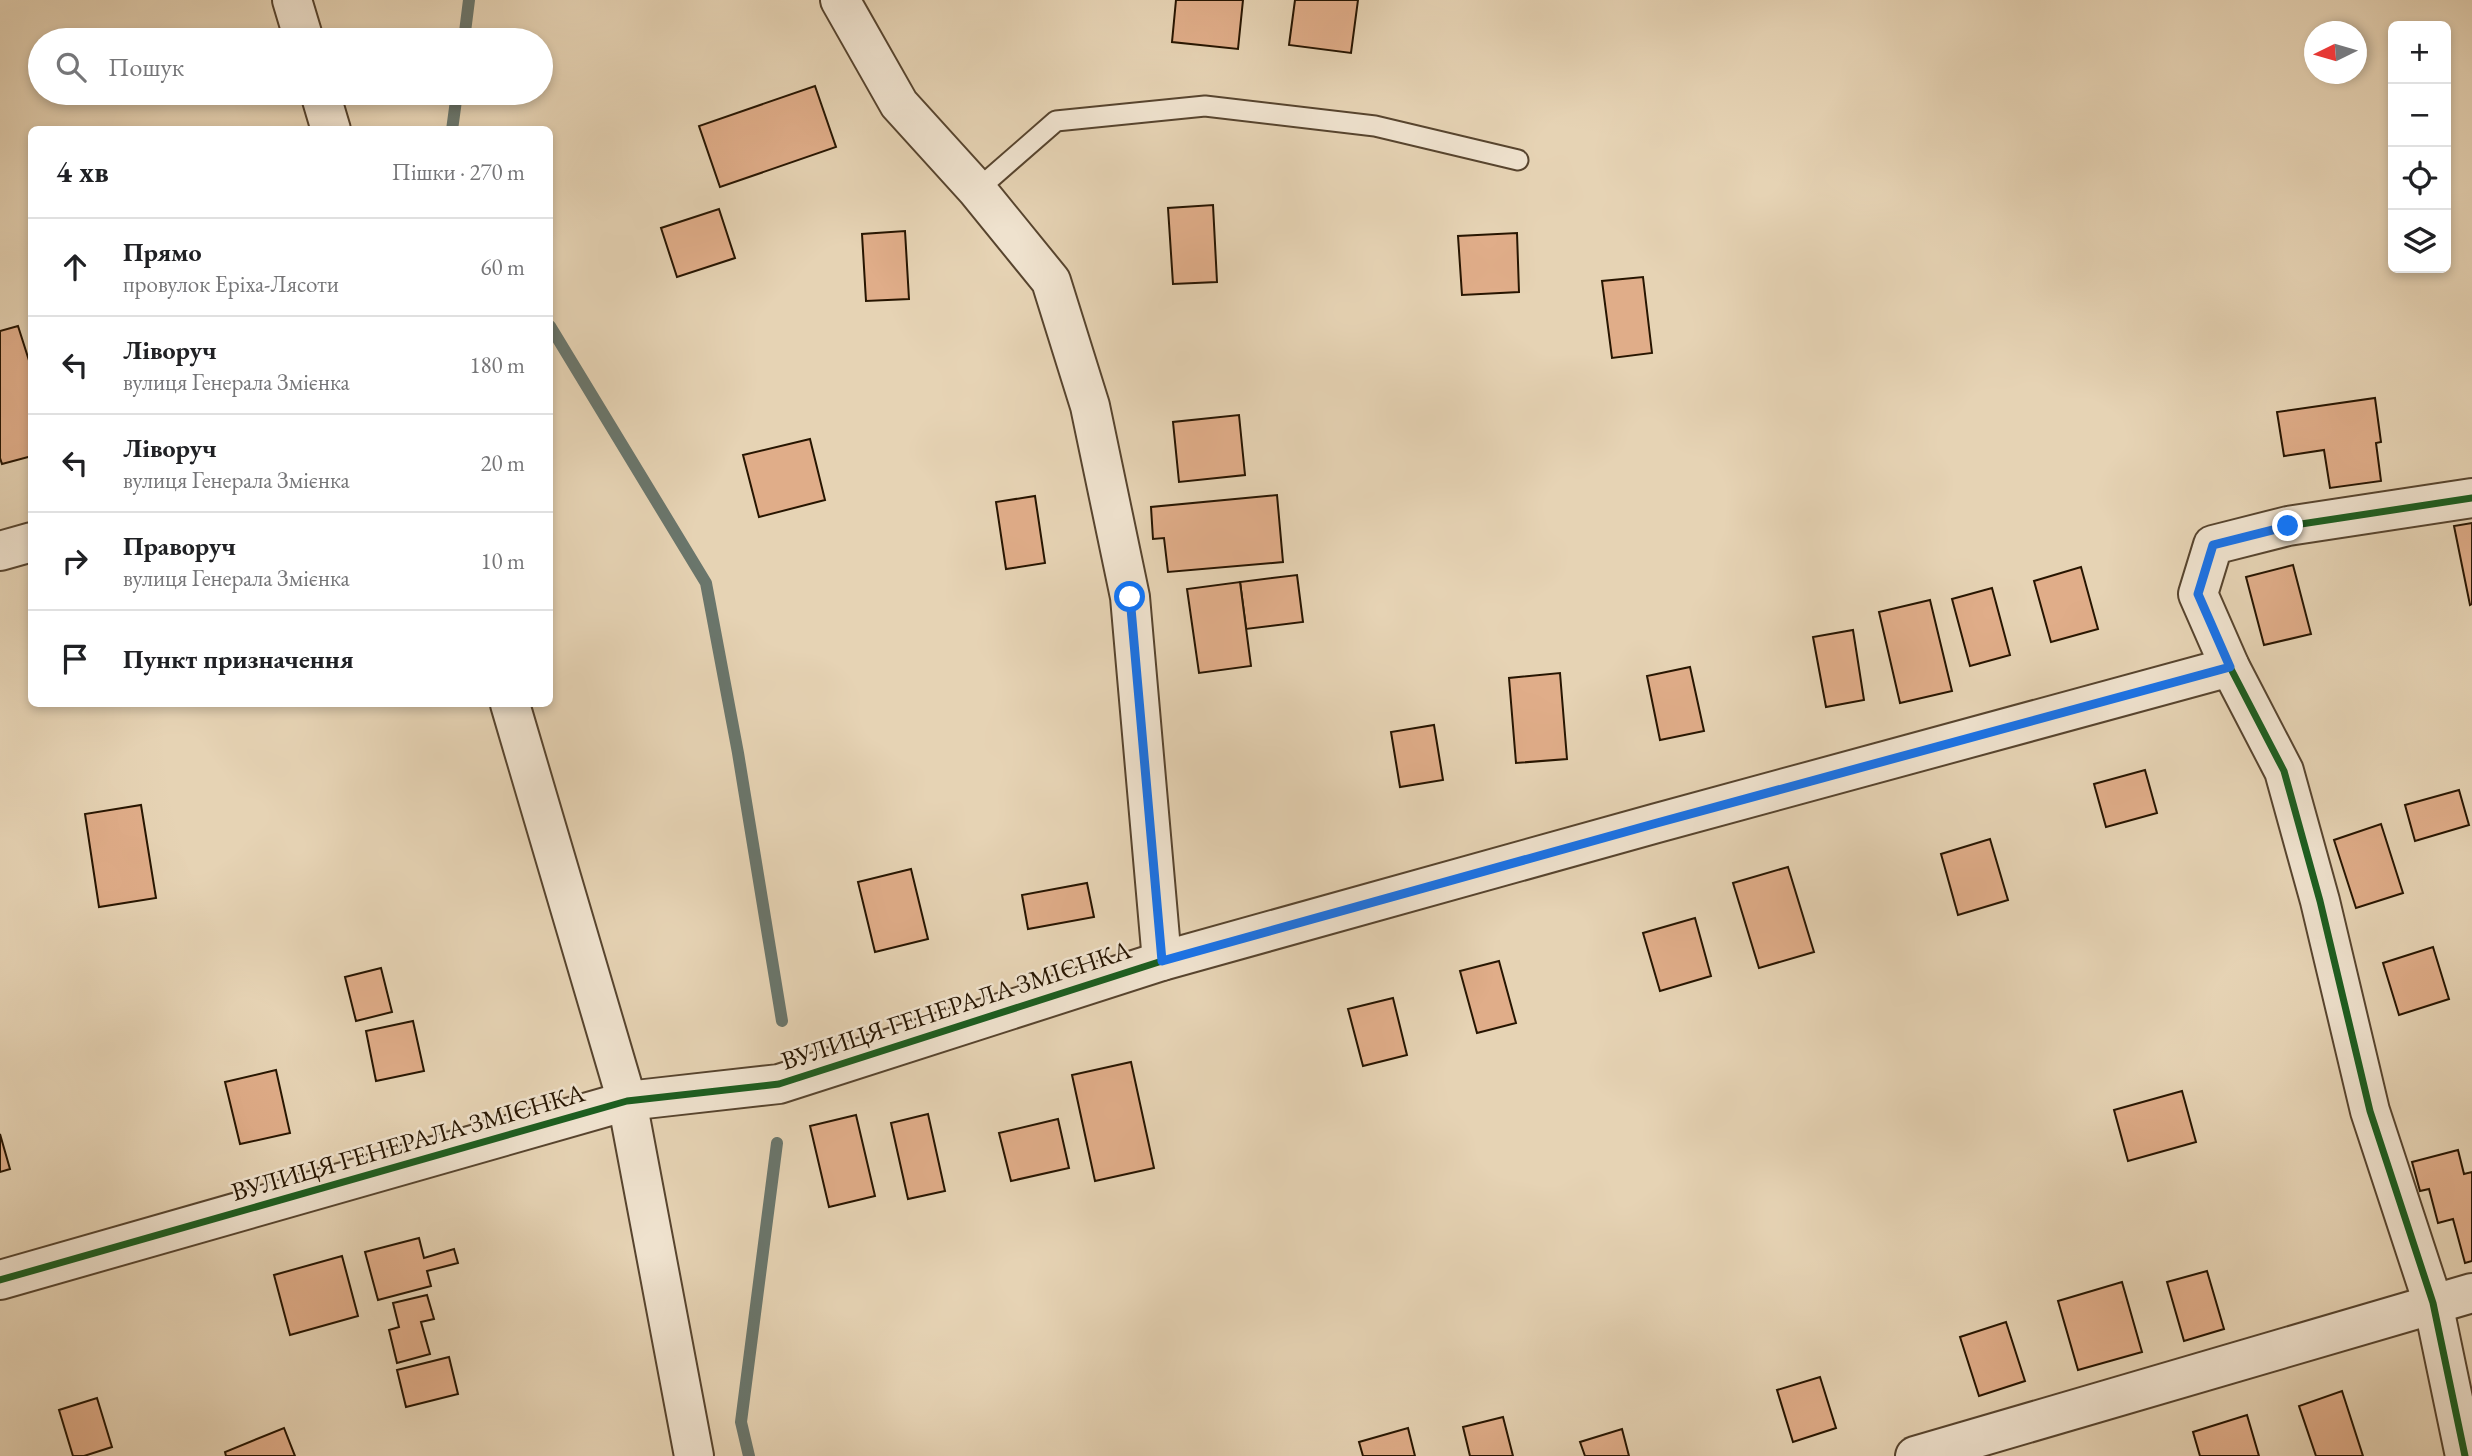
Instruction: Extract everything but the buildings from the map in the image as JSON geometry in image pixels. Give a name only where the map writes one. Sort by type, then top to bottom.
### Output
[{"type":"street","points":[[292,0],[300,28]]},
{"type":"street","points":[[840,0],[899,104],[977,190],[1051,281],[1090,406],[1130,597],[1162,961]]},
{"type":"street","points":[[324,105],[330,126]]},
{"type":"street","points":[[2465,1456],[2433,1303],[2370,1111],[2320,901],[2284,771],[2230,667],[2198,594],[2213,545],[2288,526],[2472,498]]},
{"type":"street","points":[[0,551],[28,543]]},
{"type":"street","name":"ВУЛИЦЯ ГЕНЕРАЛА ЗМІЄНКА","points":[[0,1280],[627,1101],[779,1084],[1162,961],[2230,667]]},
{"type":"street","points":[[511,707],[627,1101],[694,1456]]},
{"type":"street","points":[[1915,1456],[2472,1293]]},
{"type":"lane","points":[[977,190],[1056,121],[1205,106],[1375,126],[1518,160]]},
{"type":"waterway","points":[[466,28],[469,0]]},
{"type":"waterway","points":[[453,126],[455,105]]},
{"type":"waterway","points":[[553,331],[706,583],[738,753],[782,1021]]},
{"type":"waterway","points":[[749,1456],[741,1422],[777,1143]]},
{"type":"cycle path","points":[[2465,1456],[2433,1303],[2370,1111],[2320,901],[2284,771],[2230,667],[2198,594],[2213,545],[2288,526],[2472,498]]},
{"type":"cycle path","points":[[0,1280],[627,1101],[779,1084],[1162,961],[2230,667]]},
{"type":"route","points":[[1130,597],[1162,961],[2230,667],[2198,594],[2213,545],[2288,526]]}]
